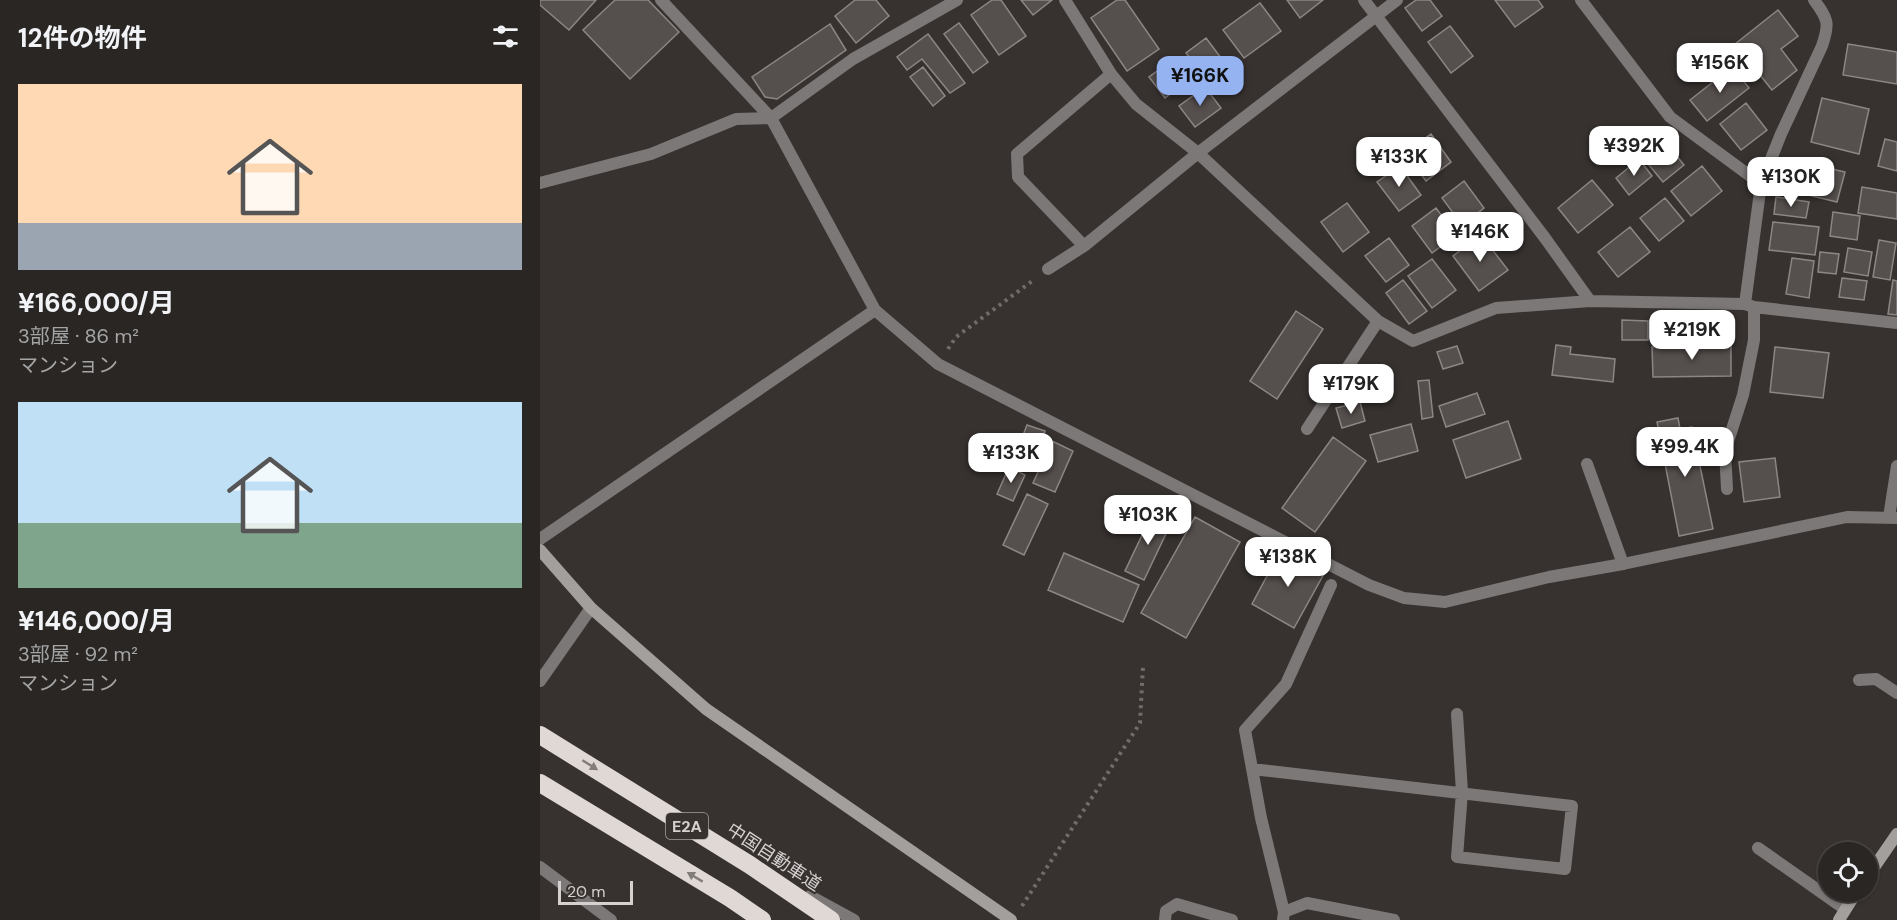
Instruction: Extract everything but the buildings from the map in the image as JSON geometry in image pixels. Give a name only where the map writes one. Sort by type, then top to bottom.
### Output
[{"type":"highway","name":"中国自動車道","points":[[540,735],[750,865],[831,920]]},
{"type":"highway","name":"E2A","points":[[540,783],[730,898],[762,920]]},
{"type":"street","points":[[661,0],[771,118],[875,310],[938,364],[1369,585],[1404,598],[1446,602],[1549,577],[1623,564],[1847,517],[1893,518],[1897,466]]},
{"type":"street","points":[[540,183],[651,154],[736,119],[771,118],[853,59],[957,0]]},
{"type":"street","points":[[1065,0],[1111,74],[1136,104],[1198,153],[1378,321],[1413,341],[1496,308],[1590,301],[1749,306],[1897,323]]},
{"type":"street","points":[[1364,0],[1545,238],[1590,301]]},
{"type":"street","points":[[1048,269],[1084,246],[1198,153],[1397,0]]},
{"type":"street","points":[[1581,0],[1670,117],[1761,184]]},
{"type":"street","points":[[1728,489],[1725,451],[1743,394],[1754,340],[1749,306],[1761,184],[1827,31],[1827,18],[1814,0]]},
{"type":"street","points":[[1084,246],[1018,177],[1017,154],[1111,74]]},
{"type":"street","points":[[540,539],[875,310]]},
{"type":"street","points":[[1307,429],[1378,321]]},
{"type":"street","points":[[1587,464],[1623,564]]},
{"type":"street","points":[[540,550],[591,608],[706,709],[1015,916]]},
{"type":"street","points":[[1331,585],[1286,684],[1245,730],[1261,818],[1284,916],[1307,903],[1394,920]]},
{"type":"street","points":[[540,681],[591,608]]},
{"type":"street","points":[[1859,680],[1876,679],[1897,693]]},
{"type":"street","points":[[1252,769],[1462,792],[1572,806],[1565,869],[1457,857],[1462,792],[1457,714]]},
{"type":"street","points":[[1878,862],[1897,834]]},
{"type":"street","points":[[1758,848],[1842,914]]},
{"type":"street","points":[[750,865],[854,920]]},
{"type":"street","points":[[540,867],[611,920]]},
{"type":"street","points":[[730,898],[757,920]]},
{"type":"street","points":[[1165,920],[1166,911],[1177,904],[1232,920]]},
{"type":"path","points":[[938,364],[956,337],[1048,269]]},
{"type":"path","points":[[1015,916],[1140,723],[1143,666]]}]
